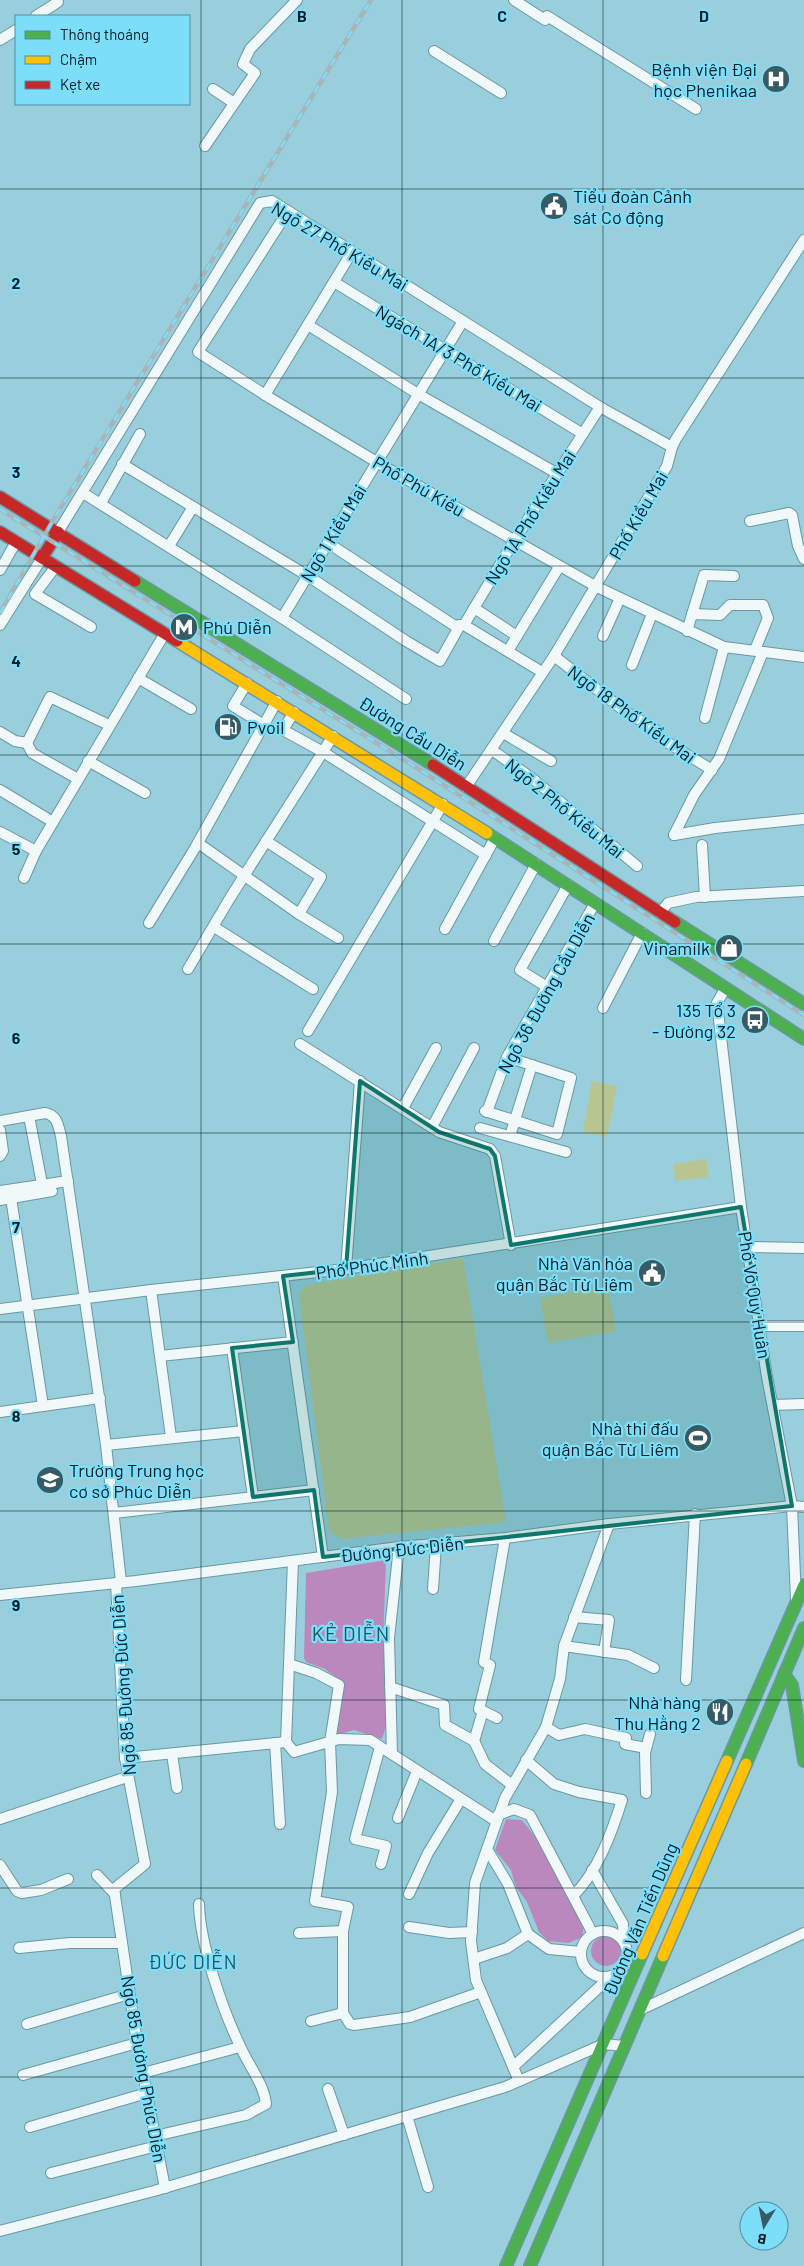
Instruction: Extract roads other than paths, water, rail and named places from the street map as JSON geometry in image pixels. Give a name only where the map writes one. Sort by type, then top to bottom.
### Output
[{"type":"main road","name":"Đường Cầu Diễn","points":[[0,497],[40,532],[58,532],[466,787],[565,868],[660,913],[804,1004]]},
{"type":"main road","name":"Đường Cầu Diễn","points":[[0,532],[443,804],[536,864],[565,868]]},
{"type":"main road","points":[[30,550],[40,532]]},
{"type":"main road","points":[[42,558],[58,532]]},
{"type":"main road","name":"Đường Cầu Diễn","points":[[565,868],[568,885],[804,1039]]},
{"type":"main road","name":"Đường Văn Tiến Dũng","points":[[506,2266],[804,1585]]},
{"type":"main road","name":"Đường Văn Tiến Dũng","points":[[530,2266],[804,1628]]},
{"type":"main road","points":[[784,1674],[792,1686],[804,1761]]},
{"type":"street","points":[[205,146],[255,73],[243,64],[250,49],[297,0]]},
{"type":"street","points":[[514,0],[696,109]]},
{"type":"street","points":[[38,15],[58,2]]},
{"type":"street","points":[[0,40],[15,31]]},
{"type":"street","points":[[434,51],[501,93]]},
{"type":"street","points":[[212,89],[234,104]]},
{"type":"street","name":"Ngõ 27 Phố Kiều Mai","points":[[58,532],[260,203],[272,201],[600,407],[672,447]]},
{"type":"street","name":"Phố Phú Kiều","points":[[288,211],[198,352],[265,395],[377,462],[597,587],[686,631],[724,647],[804,657]]},
{"type":"street","name":"Phố Kiều Mai","points":[[466,787],[504,733],[597,587],[667,466],[672,447],[801,244]]},
{"type":"street","points":[[265,395],[352,252]]},
{"type":"street","name":"Ngách 1A/3 Phố Kiều Mai","points":[[334,282],[583,434]]},
{"type":"street","name":"Ngõ 1 Kiều Mai","points":[[282,618],[463,321]]},
{"type":"street","points":[[308,325],[418,394],[558,474]]},
{"type":"street","name":"Ngõ 1A Phố Kiều Mai","points":[[308,576],[406,641],[440,661],[600,407]]},
{"type":"street","points":[[101,503],[140,434]]},
{"type":"street","points":[[122,464],[308,576]]},
{"type":"street","points":[[83,493],[282,618],[406,699]]},
{"type":"street","points":[[169,546],[193,507]]},
{"type":"street","points":[[750,521],[789,513],[792,515],[798,546],[804,559]]},
{"type":"street","points":[[0,570],[16,542]]},
{"type":"street","points":[[328,543],[455,626],[462,625],[542,672]]},
{"type":"street","points":[[0,625],[42,558]]},
{"type":"street","points":[[56,566],[35,594],[91,627]]},
{"type":"street","points":[[508,651],[559,567]]},
{"type":"street","points":[[686,631],[704,576],[734,576]]},
{"type":"street","points":[[603,636],[620,598]]},
{"type":"street","points":[[692,614],[720,615],[730,605],[763,606],[768,618],[759,651],[720,759],[694,795],[674,835],[715,828],[804,819]]},
{"type":"street","points":[[474,608],[517,636]]},
{"type":"street","points":[[632,665],[652,614]]},
{"type":"street","points":[[24,878],[36,851],[165,633]]},
{"type":"street","points":[[705,718],[724,647]]},
{"type":"street","name":"Ngõ 18 Phố Kiều Mai","points":[[554,656],[626,712],[658,731],[658,736],[668,744],[712,770]]},
{"type":"street","points":[[138,678],[191,709]]},
{"type":"street","points":[[246,683],[234,706],[264,725]]},
{"type":"street","points":[[27,743],[50,697],[109,726]]},
{"type":"street","points":[[149,922],[198,843],[277,702]]},
{"type":"street","points":[[294,712],[283,730],[323,752],[486,855]]},
{"type":"street","points":[[0,732],[15,741],[27,743]]},
{"type":"street","points":[[504,733],[551,761]]},
{"type":"street","points":[[188,969],[244,875],[333,736]]},
{"type":"street","points":[[27,743],[32,753],[78,779]]},
{"type":"street","name":"Ngõ 2 Phố Kiều Mai","points":[[492,750],[533,779],[637,866]]},
{"type":"street","points":[[88,761],[145,793]]},
{"type":"street","points":[[0,790],[53,822]]},
{"type":"street","points":[[308,1031],[443,804]]},
{"type":"street","points":[[0,832],[36,851]]},
{"type":"street","points":[[445,929],[495,838]]},
{"type":"street","points":[[266,841],[321,878],[299,914]]},
{"type":"street","points":[[198,843],[299,914],[338,938]]},
{"type":"street","points":[[702,845],[705,897]]},
{"type":"street","points":[[494,941],[536,864]]},
{"type":"street","points":[[547,987],[520,970],[568,885]]},
{"type":"street","points":[[660,913],[668,903],[705,897],[804,891]]},
{"type":"street","name":"Ngõ 36 Đường Cầu Diễn","points":[[514,1121],[486,1112],[507,1057],[595,903]]},
{"type":"street","points":[[214,927],[313,989]]},
{"type":"street","points":[[603,1008],[642,933]]},
{"type":"street","name":"Phố Võ Quý Huân","points":[[725,989],[717,1003],[742,1207],[772,1405],[792,1506],[796,1603]]},
{"type":"street","points":[[300,1044],[432,1127],[462,1141],[490,1149],[495,1156],[511,1245]]},
{"type":"street","points":[[402,1108],[436,1048]]},
{"type":"street","points":[[432,1127],[474,1048]]},
{"type":"street","points":[[507,1057],[571,1078],[558,1134],[514,1121]]},
{"type":"street","points":[[510,1136],[532,1065]]},
{"type":"street","points":[[346,1269],[360,1081]]},
{"type":"street","name":"Ngõ 85 Đường Đức Diễn","points":[[29,1116],[45,1113],[52,1114],[56,1119],[61,1136],[86,1298],[114,1513],[119,1582],[125,1758],[145,1864],[114,1889],[115,1894]]},
{"type":"street","points":[[0,1121],[29,1116],[42,1184]]},
{"type":"street","points":[[480,1128],[566,1152]]},
{"type":"street","points":[[0,1130],[3,1151],[0,1156]]},
{"type":"street","points":[[0,1190],[68,1181]]},
{"type":"street","points":[[0,1200],[52,1191]]},
{"type":"street","points":[[11,1198],[43,1406]]},
{"type":"street","name":"Phố Phúc Minh","points":[[0,1309],[151,1290],[346,1269],[511,1245],[742,1207]]},
{"type":"street","points":[[748,1246],[804,1248]]},
{"type":"street","points":[[284,1276],[323,1557]]},
{"type":"street","points":[[151,1290],[171,1437]]},
{"type":"street","points":[[760,1326],[804,1326]]},
{"type":"street","points":[[160,1356],[293,1342]]},
{"type":"street","points":[[232,1348],[253,1497]]},
{"type":"street","points":[[0,1412],[100,1398]]},
{"type":"street","points":[[772,1405],[804,1404]]},
{"type":"street","points":[[106,1445],[244,1430]]},
{"type":"street","points":[[114,1513],[314,1490]]},
{"type":"street","name":"Đường Đức Diễn","points":[[0,1595],[399,1547],[436,1546],[505,1538],[695,1514],[792,1506],[804,1507]]},
{"type":"street","points":[[686,1680],[695,1514]]},
{"type":"street","points":[[518,2081],[476,1980],[472,1932],[475,1883],[505,1798],[546,1727],[560,1679],[564,1646],[609,1524]]},
{"type":"street","points":[[497,1718],[479,1709],[490,1665],[484,1662],[505,1538]]},
{"type":"street","points":[[434,1588],[436,1546]]},
{"type":"street","points":[[392,1754],[389,1638],[399,1547]]},
{"type":"street","points":[[293,1561],[286,1742],[294,1752],[339,1739],[370,1740],[461,1799],[497,1818]]},
{"type":"street","points":[[574,1617],[609,1620],[604,1652]]},
{"type":"street","points":[[564,1646],[628,1655],[654,1668]]},
{"type":"street","points":[[289,1664],[316,1673],[339,1685],[330,1742],[332,1792],[315,1901],[348,1907],[343,1931],[343,2014],[350,2024],[354,2025],[410,2017],[481,1992]]},
{"type":"street","points":[[390,1687],[444,1704],[444,1725],[474,1742],[485,1764],[512,1785]]},
{"type":"street","points":[[474,1742],[483,1711]]},
{"type":"street","points":[[546,1727],[559,1735],[585,1729],[626,1738],[625,1744],[646,1748]]},
{"type":"street","points":[[646,1793],[646,1748],[650,1734]]},
{"type":"street","points":[[125,1758],[286,1742]]},
{"type":"street","points":[[275,1743],[280,1824]]},
{"type":"street","points":[[380,1747],[355,1839],[386,1846],[381,1864]]},
{"type":"street","points":[[172,1754],[176,1788]]},
{"type":"street","points":[[526,1760],[554,1784],[579,1792],[622,1800],[615,1822],[585,1884],[574,1894]]},
{"type":"street","points":[[398,1818],[418,1771]]},
{"type":"street","points":[[0,1819],[128,1777]]},
{"type":"street","points":[[409,1894],[428,1853],[461,1799]]},
{"type":"street","points":[[497,1818],[514,1810],[530,1815],[574,1894],[593,1934]]},
{"type":"street","points":[[487,1849],[508,1884],[528,1934],[549,1949],[581,1952]]},
{"type":"street","points":[[0,1865],[17,1891],[22,1894],[41,1890],[68,1880]]},
{"type":"street","points":[[513,2067],[610,1977],[623,1968],[627,1960],[623,1924],[592,1870]]},
{"type":"street","points":[[19,1948],[70,1943],[122,1947],[115,1894],[97,1875]]},
{"type":"street","points":[[51,2172],[246,2115],[265,2105],[264,2092],[240,2047],[221,1997],[206,1946],[199,1904]]},
{"type":"street","points":[[409,1927],[449,1933],[472,1932]]},
{"type":"street","points":[[299,1932],[343,1931]]},
{"type":"street","points":[[610,1977],[599,1977],[589,1972],[582,1963],[582,1945],[593,1934],[601,1931],[610,1932],[624,1942]]},
{"type":"street","points":[[640,2010],[804,1933]]},
{"type":"street","points":[[474,1959],[507,1948],[528,1934]]},
{"type":"street","name":"Ngõ 85 Đường Phúc Diễn","points":[[122,1947],[137,2043],[165,2188]]},
{"type":"street","points":[[623,1968],[631,1982]]},
{"type":"street","points":[[27,2024],[129,1994]]},
{"type":"street","points":[[311,2021],[343,2014]]},
{"type":"street","points":[[23,2075],[137,2043]]},
{"type":"street","points":[[0,2231],[165,2188],[407,2116],[518,2081],[604,2044],[624,2046]]},
{"type":"street","points":[[143,2073],[240,2047]]},
{"type":"street","points":[[328,2089],[344,2135]]},
{"type":"street","points":[[30,2127],[147,2093]]},
{"type":"street","points":[[407,2116],[428,2187]]},
{"type":"railway","points":[[0,613],[55,517],[371,0]]},
{"type":"railway","points":[[0,509],[417,768],[804,1015]]},
{"type":"place","name":"Bệnh viện Đại học Phenikaa","points":[[776,79]]},
{"type":"place","name":"Tiểu đoàn Cảnh sát Cơ động","points":[[554,206]]},
{"type":"place","name":"Phú Diễn","points":[[184,627]]},
{"type":"place","name":"Pvoil","points":[[228,727]]},
{"type":"place","name":"Vinamilk","points":[[729,948]]},
{"type":"place","name":"135 Tổ 3 - Đường 32","points":[[755,1020]]},
{"type":"place","name":"Nhà Văn hóa quận Bắc Từ Liêm","points":[[652,1273]]},
{"type":"place","name":"Nhà thi đấu quận Bắc Từ Liêm","points":[[698,1438]]},
{"type":"place","name":"Trường Trung học cơ sở Phúc Diễn","points":[[50,1480]]},
{"type":"place","name":"Nhà hàng Thu Hằng 2","points":[[720,1712]]},
{"type":"district","name":"KẺ DIỄN","points":[[351,1633]]},
{"type":"district","name":"ĐỨC DIỄN","points":[[193,1961]]}]
